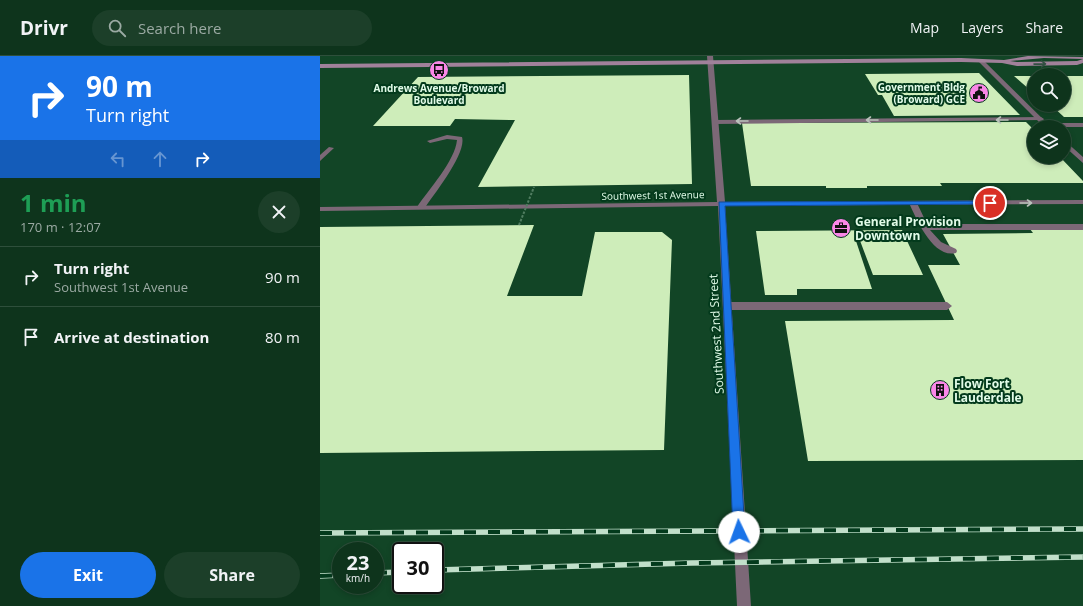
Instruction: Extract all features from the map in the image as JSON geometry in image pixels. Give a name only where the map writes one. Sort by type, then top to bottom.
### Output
[{"type":"main road","points":[[320,66],[710,59],[979,58],[1017,64],[1077,63],[1083,60]]},
{"type":"street","points":[[979,58],[1041,119]]},
{"type":"street","name":"Southwest 2nd Street","points":[[710,59],[728,306],[744,606]]},
{"type":"street","points":[[715,122],[1041,119]]},
{"type":"street","points":[[1071,125],[1083,125]]},
{"type":"street","points":[[421,207],[455,155],[461,141],[460,138],[455,137],[440,138],[430,141]]},
{"type":"street","points":[[320,158],[331,148]]},
{"type":"street","points":[[1071,149],[1083,161]]},
{"type":"street","name":"Southwest 1st Avenue","points":[[320,209],[721,204],[1083,202]]},
{"type":"street","points":[[913,203],[930,236],[940,246],[953,251]]},
{"type":"street","points":[[925,227],[1083,227]]},
{"type":"street","points":[[728,306],[947,306]]},
{"type":"path","points":[[519,225],[534,187]]},
{"type":"building","points":[[979,73],[1020,115],[894,116],[882,95],[878,95],[865,74]]},
{"type":"building","points":[[689,75],[692,184],[478,187],[515,120],[455,119],[450,126],[373,126],[418,77]]},
{"type":"building","points":[[1014,76],[1027,76],[1027,87]]},
{"type":"building","points":[[1071,76],[1083,76],[1083,117],[1064,117],[1059,112],[1071,112]]},
{"type":"building","points":[[1026,122],[1027,164],[1067,164],[1083,181],[1083,183],[940,183],[942,186],[867,186],[867,188],[826,188],[826,186],[751,186],[742,123]]},
{"type":"building","points":[[534,225],[507,296],[582,296],[595,232],[662,232],[672,240],[664,450],[320,453],[320,227]]},
{"type":"building","name":"Flow Fort Lauderdale","points":[[1083,228],[1083,460],[808,461],[785,321],[954,320],[928,265],[960,265],[943,234],[1033,233],[1030,229]]},
{"type":"building","points":[[902,230],[923,275],[873,275],[859,238],[855,238],[872,289],[797,289],[797,295],[765,295],[756,231]]},
{"type":"railway","points":[[320,533],[1083,529]]},
{"type":"railway","points":[[444,570],[691,563],[1083,557]]},
{"type":"railway","points":[[384,573],[392,572]]},
{"type":"railway","points":[[320,576],[332,575]]},
{"type":"place","name":"Andrews Avenue/Broward Boulevard","points":[[439,70]]},
{"type":"place","name":"Government Bldg (Broward) GCE","points":[[979,93]]},
{"type":"place","name":"General Provision Downtown","points":[[841,228]]},
{"type":"place","name":"Flow Fort Lauderdale","points":[[940,390]]},
{"type":"route","points":[[739,532],[728,306],[721,204],[990,203]]}]
